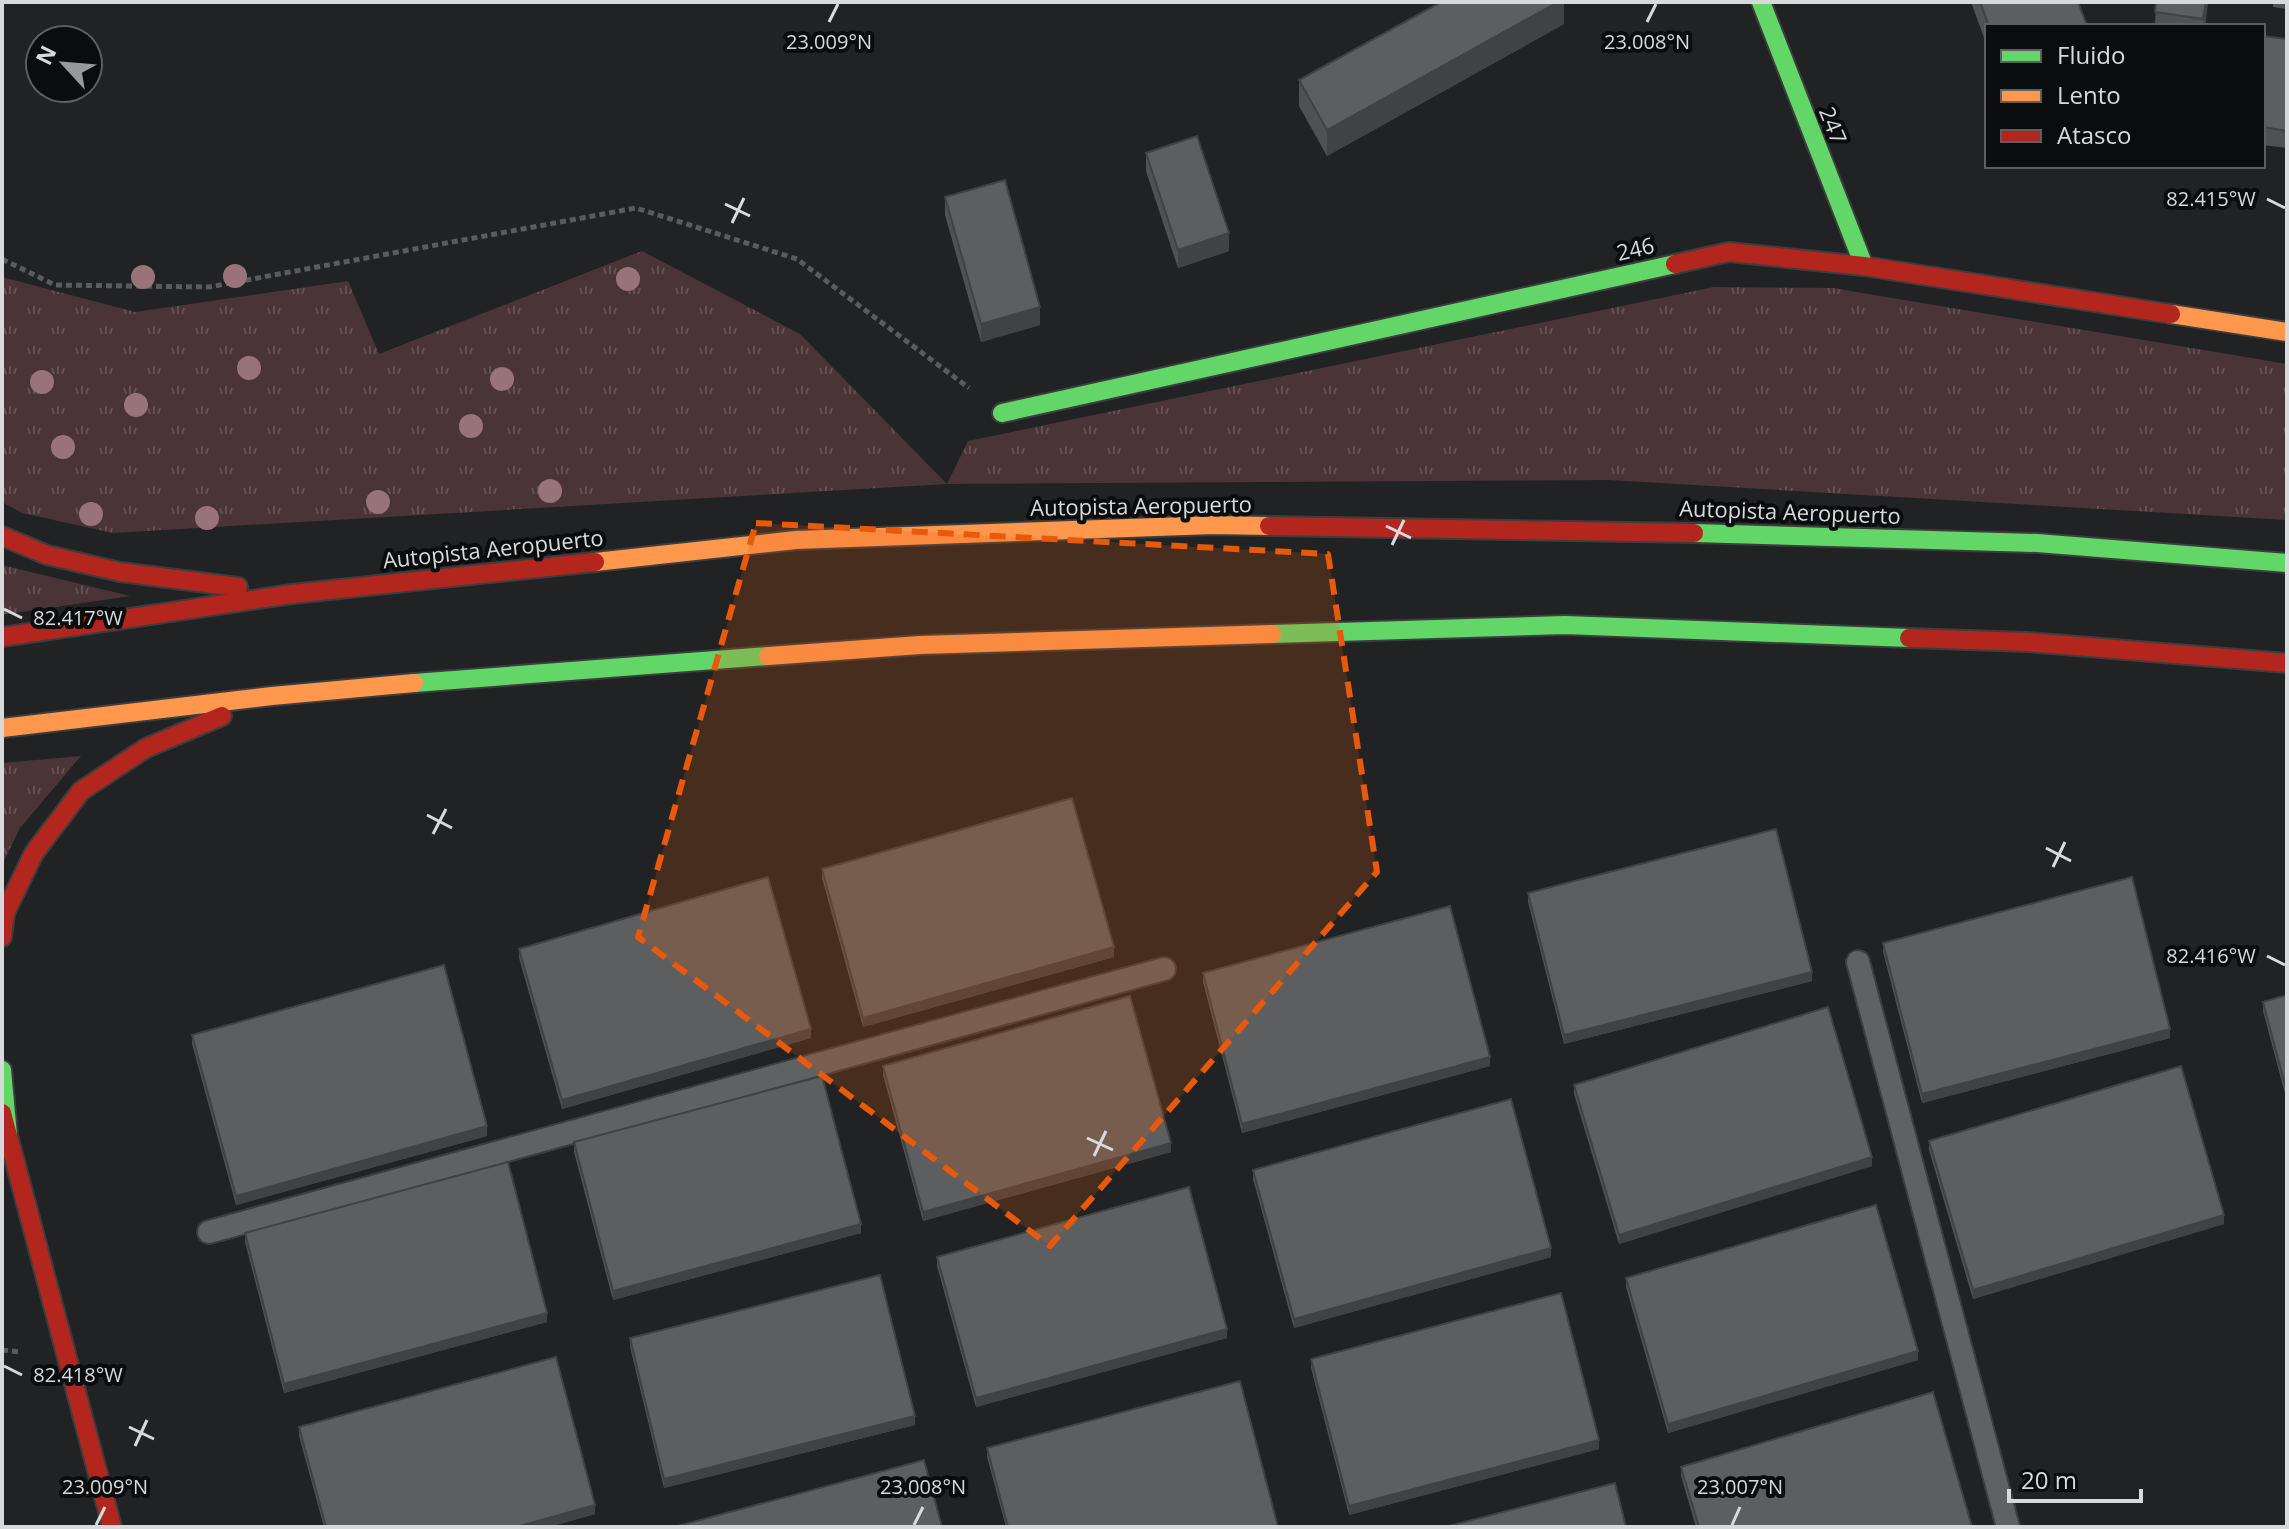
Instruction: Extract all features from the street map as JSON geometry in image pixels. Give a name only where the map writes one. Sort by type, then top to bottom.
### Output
[{"type":"main road","name":"247","points":[[1761,2],[1864,266]]},
{"type":"main road","name":"246","points":[[1002,413],[1729,252],[1864,266],[2287,332]]},
{"type":"main road","name":"Autopista Aeropuerto","points":[[2,637],[292,594],[796,540],[1213,525],[1571,529],[2037,543],[2287,563]]},
{"type":"main road","points":[[2,536],[47,555],[120,572],[292,594]]},
{"type":"main road","points":[[2,728],[272,696],[920,645],[1565,625],[2027,642],[2287,663]]},
{"type":"main road","points":[[2,937],[5,913],[34,853],[81,791],[146,748],[272,696]]},
{"type":"main road","points":[[2,1070],[8,1135]]},
{"type":"main road","points":[[2,1113],[112,1527]]},
{"type":"lane","points":[[1858,962],[2008,1527]]},
{"type":"lane","points":[[209,1232],[1164,969]]},
{"type":"path","points":[[2,259],[55,285],[209,287],[636,208],[797,259],[1002,413]]},
{"type":"highlighted area","points":[[756,523],[1328,554],[1377,872],[1050,1246],[638,937]]},
{"type":"green space","points":[[642,251],[800,334],[947,484],[113,533],[22,513],[2,502],[2,277],[135,312],[348,281],[379,354]]},
{"type":"green space","points":[[1714,287],[1833,288],[2287,364],[2287,520],[1609,480],[947,484],[968,441]]},
{"type":"green space","points":[[2,565],[130,596],[2,615]]},
{"type":"green space","points":[[81,756],[20,828],[2,865],[2,763]]},
{"type":"building","points":[[1441,2],[1558,2],[1327,130],[1299,80]]},
{"type":"building","points":[[1980,2],[2078,2],[2086,24],[1988,24]]},
{"type":"building","points":[[2156,2],[2206,2],[2203,19],[2155,12]]},
{"type":"building","points":[[2265,36],[2287,39],[2287,131],[2265,127]]},
{"type":"building","points":[[1197,136],[1229,233],[1178,250],[1146,153]]},
{"type":"building","points":[[1005,180],[1040,307],[981,324],[945,197]]},
{"type":"building","points":[[1072,798],[1114,947],[863,1018],[822,869]]},
{"type":"building","points":[[1776,829],[1812,972],[1564,1035],[1528,893]]},
{"type":"building","points":[[768,877],[811,1029],[562,1100],[519,949]]},
{"type":"building","points":[[2132,877],[2170,1029],[1922,1094],[1883,943]]},
{"type":"building","points":[[1450,906],[1490,1057],[1242,1124],[1203,973]]},
{"type":"building","points":[[444,965],[487,1126],[236,1196],[192,1035]]},
{"type":"building","points":[[2287,995],[2287,1092],[2263,1002]]},
{"type":"building","points":[[1130,996],[1171,1143],[923,1212],[883,1066]]},
{"type":"building","points":[[1828,1007],[1872,1157],[1619,1235],[1574,1085]]},
{"type":"building","points":[[2181,1066],[2224,1215],[1973,1290],[1929,1141]]},
{"type":"building","points":[[822,1076],[861,1224],[613,1291],[574,1142]]},
{"type":"building","points":[[1511,1099],[1551,1248],[1294,1319],[1253,1170]]},
{"type":"building","points":[[508,1162],[547,1313],[284,1384],[245,1233]]},
{"type":"building","points":[[1189,1187],[1227,1329],[976,1398],[937,1257]]},
{"type":"building","points":[[1876,1205],[1918,1351],[1668,1424],[1626,1278]]},
{"type":"building","points":[[880,1275],[915,1416],[664,1479],[630,1338]]},
{"type":"building","points":[[1561,1293],[1599,1440],[1349,1506],[1311,1359]]},
{"type":"building","points":[[556,1357],[595,1505],[516,1527],[326,1527],[299,1427]]},
{"type":"building","points":[[1240,1381],[1278,1527],[1008,1527],[987,1448]]},
{"type":"building","points":[[1933,1392],[1972,1527],[1699,1527],[1681,1467]]},
{"type":"building","points":[[924,1460],[942,1527],[674,1527]]},
{"type":"building","points":[[1615,1483],[1626,1527],[1445,1527]]},
{"type":"traffic: fast","points":[[1761,2],[1864,266]]},
{"type":"traffic: fast","points":[[1002,413],[1675,264]]},
{"type":"traffic: fast","points":[[1694,533],[2037,543],[2287,563]]},
{"type":"traffic: fast","points":[[1272,634],[1565,625],[1909,638]]},
{"type":"traffic: fast","points":[[414,683],[768,656]]},
{"type":"traffic: fast","points":[[2,1070],[8,1135]]},
{"type":"traffic: slow","points":[[2171,314],[2287,332]]},
{"type":"traffic: slow","points":[[595,562],[796,540],[1213,525],[1269,526]]},
{"type":"traffic: slow","points":[[768,656],[920,645],[1272,634]]},
{"type":"traffic: slow","points":[[2,728],[272,696],[414,683]]},
{"type":"traffic: jam","points":[[1675,264],[1729,252],[1864,266],[2171,314]]},
{"type":"traffic: jam","points":[[1269,526],[1694,533]]},
{"type":"traffic: jam","points":[[2,536],[47,555],[120,572],[238,587]]},
{"type":"traffic: jam","points":[[2,637],[292,594],[595,562]]},
{"type":"traffic: jam","points":[[1909,638],[2027,642],[2287,663]]},
{"type":"traffic: jam","points":[[2,937],[5,913],[34,853],[81,791],[146,748],[222,716]]},
{"type":"traffic: jam","points":[[2,1113],[112,1527]]}]
